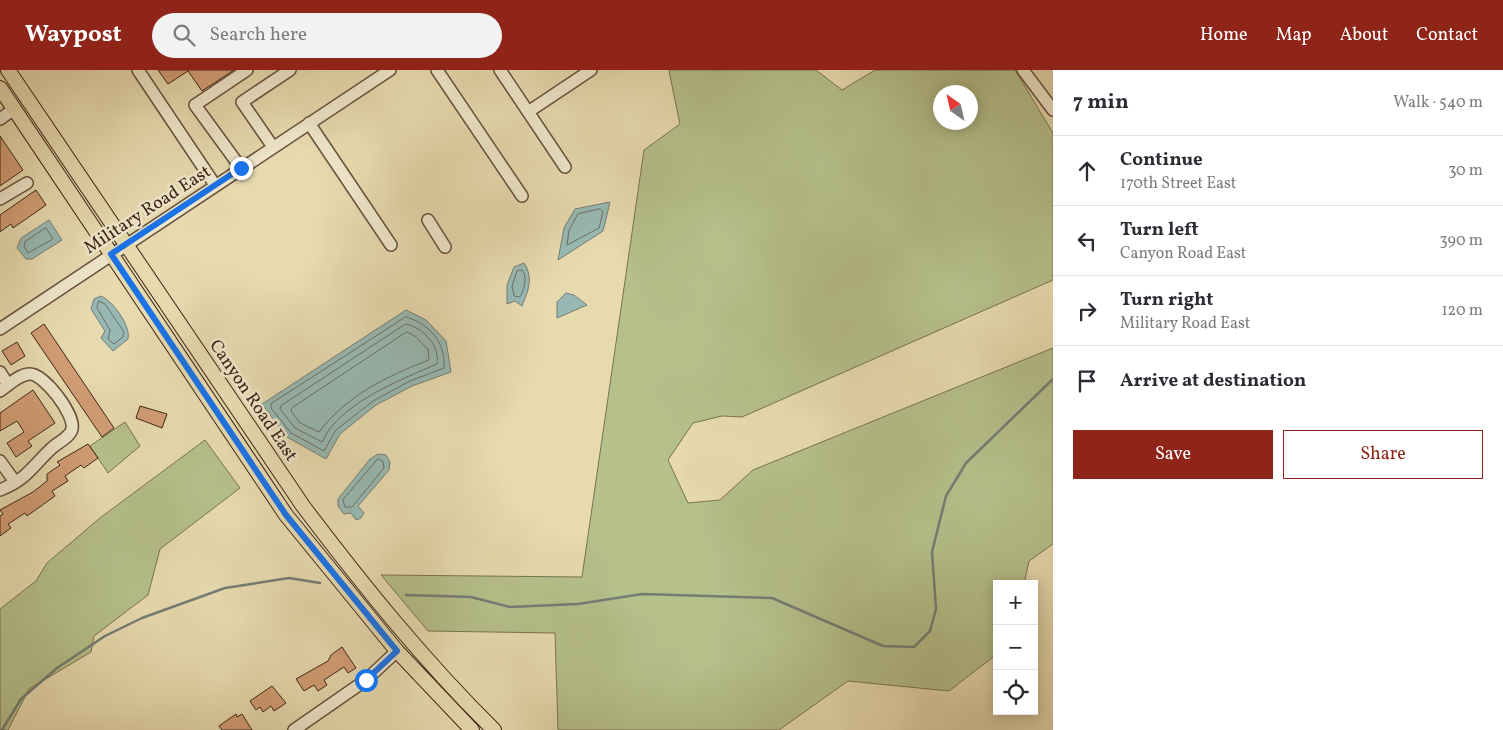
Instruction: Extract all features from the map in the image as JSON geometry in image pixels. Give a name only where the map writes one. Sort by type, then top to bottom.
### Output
[{"type":"main road","name":"Canyon Road East","points":[[8,70],[303,506],[354,573],[447,684],[494,730]]},
{"type":"main road","points":[[0,88],[286,515],[397,651],[472,730]]},
{"type":"main road","points":[[397,651],[400,649],[408,651],[447,684]]},
{"type":"street","points":[[138,70],[215,186]]},
{"type":"street","points":[[241,168],[195,105],[247,70]]},
{"type":"street","points":[[273,147],[242,102],[290,70]]},
{"type":"street","name":"Military Road East","points":[[1,327],[390,70]]},
{"type":"street","points":[[437,70],[522,196]]},
{"type":"street","points":[[500,70],[565,167]]},
{"type":"street","points":[[528,112],[591,70]]},
{"type":"street","points":[[1023,70],[1053,110]]},
{"type":"street","points":[[0,119],[14,109]]},
{"type":"street","points":[[309,123],[391,245]]},
{"type":"street","points":[[0,199],[27,184]]},
{"type":"street","points":[[428,220],[445,247]]},
{"type":"street","points":[[0,372],[4,388],[23,375],[34,374],[45,380],[68,412],[72,430],[52,447],[36,467],[0,490]]},
{"type":"street","points":[[0,461],[15,482]]},
{"type":"street","points":[[294,730],[366,680],[397,651]]},
{"type":"green space","points":[[670,70],[816,70],[842,90],[875,70],[1015,70],[1053,133],[1053,280],[742,417],[722,416],[693,423],[668,460],[688,503],[720,500],[753,470],[1053,348],[1053,544],[1029,561],[1025,580],[993,580],[993,657],[949,691],[848,681],[779,730],[558,730],[555,633],[428,631],[381,575],[582,577],[644,150],[680,124]]},
{"type":"green space","points":[[125,422],[140,446],[108,473],[90,446]]},
{"type":"green space","points":[[205,440],[240,488],[160,549],[148,595],[94,636],[91,652],[29,689],[8,730],[0,730],[0,609],[36,581],[47,563],[100,518]]},
{"type":"water","points":[[610,202],[603,231],[558,260],[564,228],[575,209]]},
{"type":"water","points":[[49,220],[62,240],[32,259],[26,259],[17,248],[21,238]]},
{"type":"water","points":[[524,263],[529,279],[528,290],[522,306],[515,301],[507,304],[507,285],[514,267]]},
{"type":"water","points":[[566,293],[574,295],[587,305],[557,318],[557,302]]},
{"type":"water","points":[[101,296],[116,308],[127,328],[128,339],[113,351],[101,338],[105,331],[91,309],[94,299]]},
{"type":"water","points":[[406,310],[426,320],[446,341],[451,372],[412,386],[376,405],[340,434],[326,459],[287,437],[262,404]]},
{"type":"water","points":[[378,454],[386,455],[390,462],[389,470],[358,506],[364,513],[361,518],[356,520],[351,513],[344,514],[338,506],[338,499],[370,459]]},
{"type":"building","points":[[158,70],[234,70],[202,91],[188,71],[168,84]]},
{"type":"building","points":[[0,136],[23,170],[0,186]]},
{"type":"building","points":[[36,190],[46,205],[13,228],[11,224],[0,232],[0,215]]},
{"type":"building","points":[[44,324],[114,428],[102,437],[31,333]]},
{"type":"building","points":[[17,342],[25,356],[11,365],[2,351]]},
{"type":"building","points":[[33,390],[55,423],[28,441],[32,446],[16,457],[7,443],[24,432],[17,421],[0,431],[0,413]]},
{"type":"building","points":[[140,406],[167,414],[162,428],[136,418]]},
{"type":"building","points":[[88,444],[98,458],[84,468],[81,465],[65,476],[68,481],[52,491],[55,496],[27,516],[25,513],[8,524],[11,528],[0,536],[0,516],[3,514],[0,510],[33,492],[47,481],[47,474],[60,465],[57,462]]},
{"type":"building","points":[[342,647],[356,668],[348,673],[344,667],[324,680],[327,685],[318,691],[314,685],[304,691],[296,679],[328,661],[331,655]]},
{"type":"building","points":[[272,686],[286,703],[274,711],[271,706],[263,712],[260,707],[256,710],[250,701]]},
{"type":"building","points":[[236,714],[237,717],[242,714],[252,730],[222,730],[219,726]]},
{"type":"waterway","points":[[406,595],[471,597],[510,607],[578,604],[642,594],[772,598],[883,646],[914,647],[930,631],[936,609],[932,552],[946,496],[966,463],[1053,379]]},
{"type":"waterway","points":[[2,730],[21,699],[57,668],[105,636],[142,618],[225,588],[289,578],[320,583]]},
{"type":"route","points":[[241,168],[111,254],[286,515],[337,580],[397,651],[366,680]]}]
